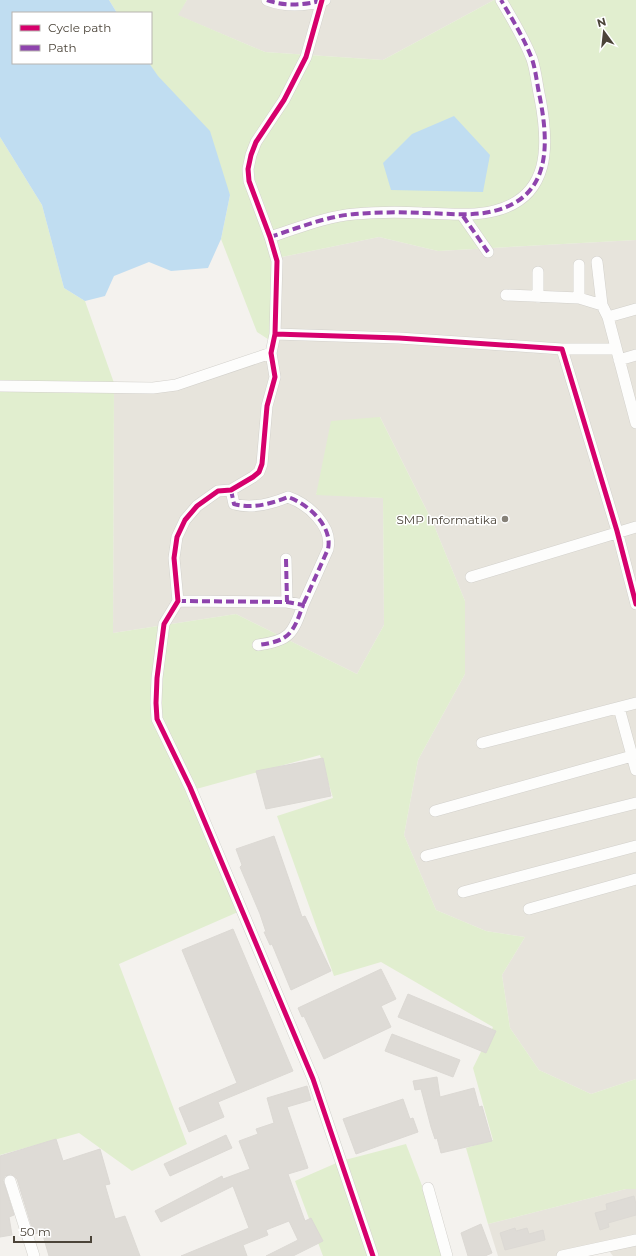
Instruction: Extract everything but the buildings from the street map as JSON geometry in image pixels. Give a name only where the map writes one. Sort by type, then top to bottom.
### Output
[{"type":"street","points":[[267,0],[276,3],[295,5],[323,0],[306,57],[284,100],[256,142],[250,155],[248,169],[249,181],[270,237],[277,261],[275,334],[271,353],[275,377],[267,406],[262,464],[259,472],[253,478],[230,490],[218,491],[197,506],[185,520],[177,537],[174,558],[178,600],[164,624],[157,678],[157,719],[190,787],[313,1080],[373,1256]]},
{"type":"street","points":[[270,237],[326,220],[354,214],[422,213],[462,216],[494,211],[519,202],[532,191],[538,178],[545,149],[545,127],[532,61],[521,34],[501,0]]},
{"type":"street","points":[[462,216],[481,240],[488,252]]},
{"type":"street","points":[[597,262],[602,305],[608,317],[618,355],[633,399],[636,423]]},
{"type":"street","points":[[579,265],[579,298]]},
{"type":"street","points":[[538,272],[538,297]]},
{"type":"street","points":[[506,294],[538,297],[579,298],[602,305]]},
{"type":"street","points":[[608,317],[636,309]]},
{"type":"street","points":[[275,334],[398,338],[562,349],[618,355],[636,355]]},
{"type":"street","points":[[562,349],[617,531],[636,604]]},
{"type":"street","points":[[0,386],[153,388],[176,385],[271,353]]},
{"type":"street","points":[[230,490],[234,504],[242,506],[270,504],[288,497],[292,498],[315,514],[323,524],[330,540],[328,549],[293,630],[277,643],[258,645]]},
{"type":"street","points":[[471,577],[617,531],[636,527]]},
{"type":"street","points":[[286,559],[287,602]]},
{"type":"street","points":[[178,600],[287,602],[303,605]]},
{"type":"street","points":[[482,743],[636,703]]},
{"type":"street","points":[[620,708],[636,770]]},
{"type":"street","points":[[435,811],[632,756]]},
{"type":"street","points":[[426,856],[636,803]]},
{"type":"street","points":[[463,892],[636,846]]},
{"type":"street","points":[[529,909],[636,879]]},
{"type":"street","points":[[10,1181],[34,1256]]},
{"type":"street","points":[[428,1188],[447,1256]]},
{"type":"street","points":[[562,1256],[636,1240]]},
{"type":"shaded area","points":[[187,0],[494,0],[383,60],[265,52],[177,15]]},
{"type":"shaded area","points":[[379,237],[438,251],[636,240],[636,1079],[591,1094],[539,1070],[510,1028],[502,975],[525,937],[486,931],[436,910],[404,835],[418,760],[465,674],[465,601],[433,523],[380,417],[316,494],[383,498],[384,625],[357,674],[236,614],[113,633],[114,383],[170,388],[277,345],[282,257]]},
{"type":"shaded area","points":[[626,1189],[636,1189],[636,1256],[613,1256],[607,1248],[572,1256],[498,1256],[488,1224]]},
{"type":"green space","points":[[109,0],[187,0],[178,15],[265,52],[383,60],[494,0],[636,0],[636,240],[438,251],[379,237],[282,257],[277,345],[257,332],[221,239],[230,195],[150,64],[152,64],[152,12],[116,12]]},
{"type":"green space","points":[[0,137],[42,205],[64,288],[85,301],[114,383],[113,633],[236,614],[357,674],[384,625],[383,498],[316,495],[331,421],[380,417],[433,523],[465,601],[465,674],[418,760],[404,835],[436,910],[486,931],[525,937],[502,975],[510,1028],[539,1070],[591,1094],[636,1079],[636,1189],[626,1189],[488,1224],[466,1148],[493,1140],[473,1068],[493,1027],[381,962],[334,976],[277,816],[333,798],[320,755],[189,791],[238,912],[119,964],[187,1144],[132,1171],[79,1133],[0,1155]]},
{"type":"green space","points":[[406,1144],[449,1256],[323,1256],[295,1181],[341,1161]]},
{"type":"water","points":[[0,0],[109,0],[116,12],[12,12],[12,64],[150,64],[158,76],[210,131],[230,195],[221,239],[208,268],[171,271],[149,262],[114,276],[105,296],[85,301],[64,288],[42,205],[0,137]]},
{"type":"water","points":[[454,116],[490,155],[483,192],[391,190],[383,163],[412,134]]},
{"type":"marked path","points":[[267,0],[281,4],[309,3],[324,0]]},
{"type":"marked path","points":[[270,237],[302,226],[344,215],[388,212],[458,214],[485,213],[513,204],[526,194],[536,181],[542,167],[545,134],[543,116],[532,59],[522,36],[501,0]]},
{"type":"marked path","points":[[463,216],[488,252]]},
{"type":"marked path","points":[[231,490],[234,504],[248,506],[275,502],[288,497],[296,500],[311,510],[323,524],[329,540],[328,549],[303,605]]},
{"type":"marked path","points":[[286,559],[287,602]]},
{"type":"marked path","points":[[178,601],[287,602],[303,605],[293,629],[288,634],[277,641],[258,645]]},
{"type":"cycle path","points":[[322,0],[306,57],[284,100],[256,142],[248,169],[249,181],[270,237],[277,261],[275,334],[271,353],[275,377],[267,406],[262,464],[259,472],[253,477],[231,490],[218,491],[197,506],[185,520],[177,537],[174,558],[178,601],[164,624],[157,678],[156,703],[157,719],[190,787],[313,1079],[373,1256]]},
{"type":"cycle path","points":[[275,334],[399,338],[562,349],[617,531],[636,604]]},
{"type":"place","name":"SMP Informatika","points":[[505,519]]}]
